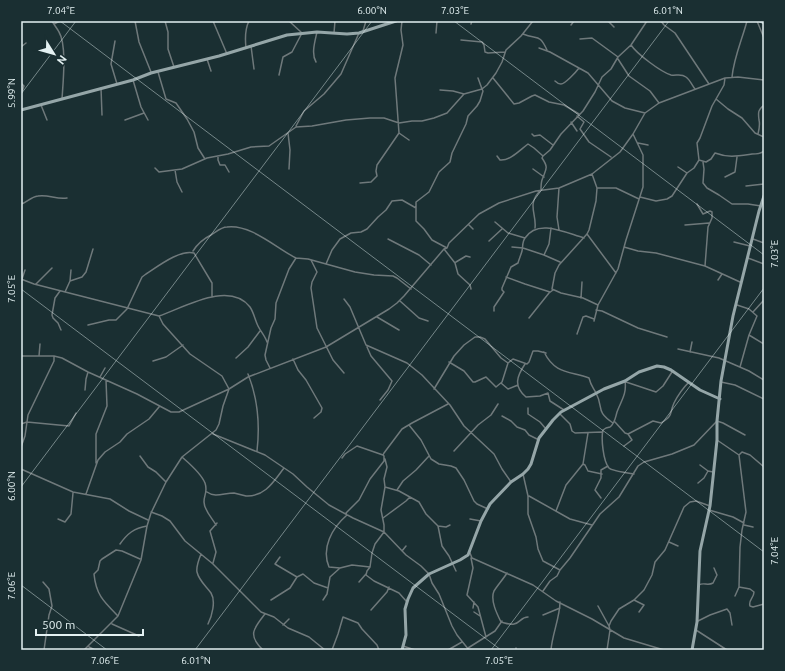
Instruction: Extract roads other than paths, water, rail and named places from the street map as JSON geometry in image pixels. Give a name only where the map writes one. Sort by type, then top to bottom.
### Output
[{"type":"main road","points":[[21,110],[133,80],[151,73],[227,54],[280,37],[317,32],[360,33],[396,21]]},
{"type":"main road","points":[[758,21],[764,23]]},
{"type":"main road","points":[[692,650],[697,622],[700,551],[710,508],[717,440],[717,421],[724,360],[750,246],[764,196]]},
{"type":"main road","points":[[403,648],[406,635],[405,616],[407,602],[413,588],[429,574],[465,558],[470,551],[481,521],[490,504],[511,482],[523,474],[531,464],[539,440],[546,429],[564,410],[597,393],[626,381],[639,372],[657,366],[664,367],[700,390],[720,399]]},
{"type":"street","points":[[52,21],[60,32],[63,49],[62,99]]},
{"type":"street","points":[[54,24],[60,21]]},
{"type":"street","points":[[135,21],[139,42],[151,73]]},
{"type":"street","points":[[165,21],[168,32],[168,49],[174,68]]},
{"type":"street","points":[[214,21],[227,54]]},
{"type":"street","points":[[246,48],[246,28],[249,21]]},
{"type":"street","points":[[279,75],[283,57],[292,52],[302,33],[289,21]]},
{"type":"street","points":[[334,33],[335,21]]},
{"type":"street","points":[[155,168],[158,172],[175,170],[205,159],[251,147],[269,146],[288,133],[296,127],[304,111],[322,95],[341,74],[366,21]]},
{"type":"street","points":[[360,184],[370,182],[376,176],[377,165],[399,133],[396,78],[403,45],[401,30],[402,21]]},
{"type":"street","points":[[436,33],[437,21]]},
{"type":"street","points":[[440,90],[464,94],[482,89],[493,78],[500,66],[505,52],[523,34],[533,21]]},
{"type":"street","points":[[571,25],[574,21]]},
{"type":"street","points":[[608,21],[614,27]]},
{"type":"street","points":[[541,157],[578,115],[599,85],[602,77],[611,69],[618,57],[631,45],[647,21]]},
{"type":"street","points":[[661,21],[675,33],[709,84]]},
{"type":"street","points":[[732,78],[736,56],[743,38],[747,21]]},
{"type":"street","points":[[758,21],[764,38]]},
{"type":"street","points":[[316,62],[314,59],[314,54],[317,32]]},
{"type":"street","points":[[523,34],[539,38],[542,40],[547,50]]},
{"type":"street","points":[[580,39],[592,38],[618,57],[629,76],[650,91],[659,103]]},
{"type":"street","points":[[461,40],[482,42],[485,52],[488,53],[505,52]]},
{"type":"street","points":[[114,41],[111,64],[117,84]]},
{"type":"street","points":[[21,47],[26,44]]},
{"type":"street","points":[[631,45],[636,52],[666,72],[673,75],[682,74],[685,76],[695,90]]},
{"type":"street","points":[[251,46],[254,69]]},
{"type":"street","points":[[539,48],[547,50],[592,77],[612,101],[625,108],[645,113]]},
{"type":"street","points":[[207,59],[211,71]]},
{"type":"street","points":[[555,82],[559,84],[563,83],[579,68]]},
{"type":"street","points":[[158,72],[166,99],[176,103],[187,119],[194,132],[198,148],[205,159]]},
{"type":"street","points":[[471,289],[470,285],[458,274],[455,263],[445,249],[432,240],[416,221],[416,208],[417,201],[428,194],[440,172],[450,162],[452,153],[466,124],[468,116],[479,104],[482,89],[478,78]]},
{"type":"street","points":[[493,78],[514,104],[535,95],[549,102],[564,105],[578,115],[584,122],[580,130],[586,139],[612,158]]},
{"type":"street","points":[[597,188],[616,188],[639,198],[656,201],[667,199],[672,196],[687,172],[694,168],[698,160],[697,143],[709,113],[724,85],[725,78]]},
{"type":"street","points":[[21,356],[54,356],[75,364],[88,372],[137,394],[171,412],[179,412],[229,388],[248,376],[326,347],[376,317],[400,301],[449,243],[479,214],[499,203],[541,190],[559,188],[592,174],[620,152],[633,134],[645,113],[659,103],[725,78],[764,80]]},
{"type":"street","points":[[133,80],[144,113],[148,120]]},
{"type":"street","points":[[21,82],[24,86],[21,94]]},
{"type":"street","points":[[101,88],[102,115]]},
{"type":"street","points":[[296,127],[370,118],[384,118],[399,122],[422,121],[440,116],[450,111],[464,94]]},
{"type":"street","points":[[716,99],[742,118],[758,134],[764,137]]},
{"type":"street","points":[[41,104],[47,120]]},
{"type":"street","points":[[758,134],[758,112],[764,105]]},
{"type":"street","points":[[125,120],[144,113]]},
{"type":"street","points":[[571,122],[577,131]]},
{"type":"street","points":[[288,133],[290,150],[289,169]]},
{"type":"street","points":[[399,133],[409,140]]},
{"type":"street","points":[[532,134],[534,136],[540,135],[553,145]]},
{"type":"street","points":[[577,334],[584,317],[586,316],[594,320],[598,305],[616,273],[643,187],[643,157],[633,134]]},
{"type":"street","points":[[638,143],[648,145]]},
{"type":"street","points":[[497,156],[500,160],[504,160],[517,153],[528,144],[534,148],[547,167],[542,180],[541,190],[537,194],[532,207],[536,224],[535,230]]},
{"type":"street","points":[[698,160],[703,162],[708,161],[716,153],[724,156],[737,157],[759,154],[764,151]]},
{"type":"street","points":[[218,156],[220,165],[224,165],[229,172]]},
{"type":"street","points":[[726,177],[735,172],[737,157]]},
{"type":"street","points":[[703,162],[703,183],[707,188],[732,204],[761,206]]},
{"type":"street","points":[[678,167],[687,172]]},
{"type":"street","points":[[533,169],[544,177]]},
{"type":"street","points":[[175,170],[177,182],[182,192]]},
{"type":"street","points":[[553,290],[555,273],[561,262],[587,234],[594,215],[597,188],[592,174]]},
{"type":"street","points":[[746,186],[764,184]]},
{"type":"street","points":[[559,188],[557,216],[560,231]]},
{"type":"street","points":[[21,204],[32,197],[40,195],[62,199],[67,198]]},
{"type":"street","points":[[326,264],[332,250],[342,237],[355,232],[367,230],[378,216],[386,210],[392,200],[402,200],[416,208]]},
{"type":"street","points":[[697,204],[703,214],[710,211],[712,212],[712,218],[709,222],[705,266]]},
{"type":"street","points":[[495,222],[508,233],[525,238]]},
{"type":"street","points":[[685,225],[709,222]]},
{"type":"street","points":[[469,225],[473,229]]},
{"type":"street","points":[[88,325],[109,320],[116,320],[127,309],[142,277],[170,259],[192,252],[201,240],[222,228],[232,227],[244,229],[267,240],[282,251],[296,258],[305,258],[355,272],[395,276],[411,289]]},
{"type":"street","points":[[489,241],[502,228]]},
{"type":"street","points":[[494,311],[494,307],[504,292],[502,288],[510,267],[518,263],[525,238],[539,228],[550,228],[584,238]]},
{"type":"street","points":[[544,255],[548,244],[550,228]]},
{"type":"street","points":[[587,234],[616,273]]},
{"type":"street","points":[[388,239],[419,255],[431,264]]},
{"type":"street","points":[[752,239],[764,243]]},
{"type":"street","points":[[734,242],[750,246]]},
{"type":"street","points":[[512,247],[523,248],[561,262]]},
{"type":"street","points":[[624,247],[638,251],[656,253],[705,266],[742,283]]},
{"type":"street","points":[[70,281],[82,277],[86,272],[93,249]]},
{"type":"street","points":[[192,252],[212,283],[212,297]]},
{"type":"street","points":[[455,263],[466,256],[470,257]]},
{"type":"street","points":[[270,368],[265,358],[267,342],[275,319],[276,303],[288,273],[296,258]]},
{"type":"street","points":[[748,258],[764,264]]},
{"type":"street","points":[[311,260],[317,272],[311,284],[312,301],[317,328],[332,360],[344,373]]},
{"type":"street","points":[[36,284],[52,268]]},
{"type":"street","points":[[25,270],[21,279],[127,309],[159,316],[178,310],[187,304],[212,297],[228,295],[244,302],[249,306],[267,342]]},
{"type":"street","points":[[65,292],[70,281],[71,270]]},
{"type":"street","points":[[718,280],[722,274]]},
{"type":"street","points":[[506,277],[550,292]]},
{"type":"street","points":[[581,298],[582,282]]},
{"type":"street","points":[[60,290],[55,298],[52,315],[61,330]]},
{"type":"street","points":[[529,318],[553,290],[581,298],[598,305]]},
{"type":"street","points":[[344,299],[350,306],[371,356],[392,381],[388,390],[380,400]]},
{"type":"street","points":[[753,312],[764,300]]},
{"type":"street","points":[[400,301],[419,318],[428,321]]},
{"type":"street","points":[[736,305],[753,312],[757,318],[749,335],[740,367]]},
{"type":"street","points":[[596,310],[602,311],[641,329],[667,337]]},
{"type":"street","points":[[84,650],[91,646],[118,616],[141,560],[146,526],[151,512],[166,482],[182,457],[212,433],[219,424],[229,388],[222,376],[190,354],[163,324],[159,316]]},
{"type":"street","points":[[376,317],[399,330]]},
{"type":"street","points":[[236,358],[248,347],[260,330]]},
{"type":"street","points":[[749,335],[764,344]]},
{"type":"street","points":[[434,389],[440,381],[449,362],[464,345],[478,336],[484,339],[501,358],[508,363]]},
{"type":"street","points":[[690,352],[692,342]]},
{"type":"street","points":[[39,356],[40,344]]},
{"type":"street","points":[[366,345],[407,363],[422,375],[448,404],[464,426],[494,454],[511,482]]},
{"type":"street","points":[[154,361],[166,357],[183,346]]},
{"type":"street","points":[[678,349],[724,360],[764,380]]},
{"type":"street","points":[[564,410],[550,401],[548,393],[540,396],[526,396],[519,391],[518,385],[520,372],[525,364],[529,362],[533,351],[545,352],[549,362],[560,371],[589,378],[590,385],[597,393],[601,412],[604,417],[628,434],[632,440],[624,446]]},
{"type":"street","points":[[21,446],[26,432],[29,412],[54,361],[54,356]]},
{"type":"street","points":[[292,359],[321,406],[322,411],[314,418]]},
{"type":"street","points":[[449,362],[464,371],[473,382],[485,376],[496,387],[502,383],[508,363],[513,359],[525,364]]},
{"type":"street","points":[[100,377],[105,368]]},
{"type":"street","points":[[85,390],[88,372]]},
{"type":"street","points":[[559,414],[570,424],[572,431],[575,433],[602,432],[614,423],[623,399],[626,381],[656,392],[663,386],[673,372]]},
{"type":"street","points":[[248,376],[254,390],[258,414],[259,433],[257,451]]},
{"type":"street","points":[[86,494],[96,464],[96,434],[107,406],[106,380]]},
{"type":"street","points":[[628,434],[653,421],[660,424],[666,420],[672,413],[675,401],[689,382]]},
{"type":"street","points":[[721,382],[735,386],[764,399]]},
{"type":"street","points":[[502,383],[508,389],[518,385]]},
{"type":"street","points":[[370,567],[352,565],[340,568],[329,567],[326,549],[328,542],[335,528],[359,500],[370,479],[384,461],[383,454],[401,431],[409,425],[448,404]]},
{"type":"street","points":[[454,451],[478,425],[491,415],[498,404]]},
{"type":"street","points":[[96,464],[105,452],[120,442],[127,434],[149,419],[159,406]]},
{"type":"street","points":[[528,408],[528,414],[538,420],[546,429]]},
{"type":"street","points":[[21,424],[27,422],[69,426],[76,413]]},
{"type":"street","points":[[502,416],[511,421],[517,427],[526,430],[529,435],[539,440]]},
{"type":"street","points":[[543,591],[550,581],[557,576],[600,514],[616,501],[638,466],[694,445],[717,421],[746,435]]},
{"type":"street","points":[[409,425],[421,440],[429,456],[439,464],[456,468],[464,480],[474,501],[488,509]]},
{"type":"street","points":[[21,432],[26,432]]},
{"type":"street","points":[[602,432],[603,448],[608,466],[612,470],[634,474]]},
{"type":"street","points":[[212,433],[257,451],[293,474],[325,502],[347,515],[384,532],[402,551],[429,574],[452,626],[468,649],[497,629],[501,621]]},
{"type":"street","points":[[556,512],[566,485],[583,464],[588,433]]},
{"type":"street","points":[[717,440],[739,455],[746,512],[739,554],[739,587],[735,596]]},
{"type":"street","points":[[342,458],[345,454],[357,446],[383,454]]},
{"type":"street","points":[[739,455],[742,452],[748,454],[764,468]]},
{"type":"street","points":[[360,582],[370,567],[374,549],[384,532],[381,506],[387,467],[383,454]]},
{"type":"street","points":[[140,456],[148,467],[156,472],[166,482]]},
{"type":"street","points":[[396,490],[403,481],[429,456]]},
{"type":"street","points":[[182,457],[202,476],[207,492],[204,500],[205,506],[217,524],[210,531],[216,552],[213,564]]},
{"type":"street","points":[[761,465],[764,462]]},
{"type":"street","points":[[583,464],[588,471],[601,473]]},
{"type":"street","points":[[602,498],[595,490],[601,478],[602,470],[608,466]]},
{"type":"street","points":[[700,466],[713,472]]},
{"type":"street","points":[[207,492],[214,495],[234,493],[247,496],[261,493],[271,486],[284,468]]},
{"type":"street","points":[[21,469],[73,492],[110,499],[129,511],[148,520]]},
{"type":"street","points":[[698,483],[704,478],[708,471]]},
{"type":"street","points":[[523,474],[528,496],[528,514],[542,560],[560,570]]},
{"type":"street","points":[[385,487],[396,490],[416,499],[419,502],[426,514],[438,526],[442,546],[456,571]]},
{"type":"street","points":[[58,519],[65,522],[71,514],[73,492]]},
{"type":"street","points":[[528,496],[570,519],[592,525]]},
{"type":"street","points":[[383,518],[410,497]]},
{"type":"street","points":[[609,626],[616,613],[634,600],[646,586],[652,575],[655,562],[661,556],[681,512],[688,503],[696,500],[710,508],[753,527]]},
{"type":"street","points":[[151,512],[170,521],[185,540],[213,564],[265,614],[274,617],[282,625],[309,638],[325,650]]},
{"type":"street","points":[[470,519],[481,521]]},
{"type":"street","points":[[438,526],[446,527],[450,525]]},
{"type":"street","points":[[120,544],[130,532],[139,527],[146,526]]},
{"type":"street","points":[[668,542],[678,546]]},
{"type":"street","points":[[402,551],[406,546]]},
{"type":"street","points":[[118,616],[100,598],[94,574],[98,570],[102,558],[116,550],[122,551],[141,560]]},
{"type":"street","points":[[470,551],[473,568],[467,595],[478,607],[486,637]]},
{"type":"street","points":[[200,554],[198,574],[205,588],[211,593],[213,601],[212,615],[208,624]]},
{"type":"street","points":[[470,556],[543,591],[630,641],[664,650]]},
{"type":"street","points":[[280,557],[275,564],[297,577]]},
{"type":"street","points":[[323,600],[327,594],[330,577],[340,568]]},
{"type":"street","points":[[699,585],[703,583],[711,584],[714,581],[717,575],[714,568]]},
{"type":"street","points":[[507,573],[494,593],[494,606],[501,621],[513,625],[516,624],[522,617],[528,616]]},
{"type":"street","points":[[271,600],[290,588],[297,577],[303,574],[314,583],[328,588]]},
{"type":"street","points":[[366,574],[369,578],[399,593],[407,602]]},
{"type":"street","points":[[43,582],[49,589],[52,606],[49,615],[44,650]]},
{"type":"street","points":[[370,610],[387,592],[389,587]]},
{"type":"street","points":[[739,587],[750,589],[754,592],[754,596],[749,602],[750,606],[752,607],[764,604]]},
{"type":"street","points":[[634,600],[644,605],[639,612]]},
{"type":"street","points":[[473,608],[474,602]]},
{"type":"street","points":[[551,650],[560,602]]},
{"type":"street","points":[[598,606],[610,630],[607,650]]},
{"type":"street","points":[[544,615],[560,608]]},
{"type":"street","points":[[697,622],[710,615],[727,609],[730,613],[732,625]]},
{"type":"street","points":[[474,612],[480,616]]},
{"type":"street","points":[[263,650],[254,639],[254,632],[256,625],[265,614]]},
{"type":"street","points":[[332,650],[343,617],[360,624],[362,629],[377,645],[379,650]]},
{"type":"street","points":[[282,625],[289,619]]},
{"type":"street","points":[[112,624],[139,636]]},
{"type":"street","points":[[696,630],[727,650]]},
{"type":"street","points":[[448,650],[462,642]]},
{"type":"street","points":[[91,646],[95,650]]},
{"type":"street","points":[[403,648],[415,650]]}]
